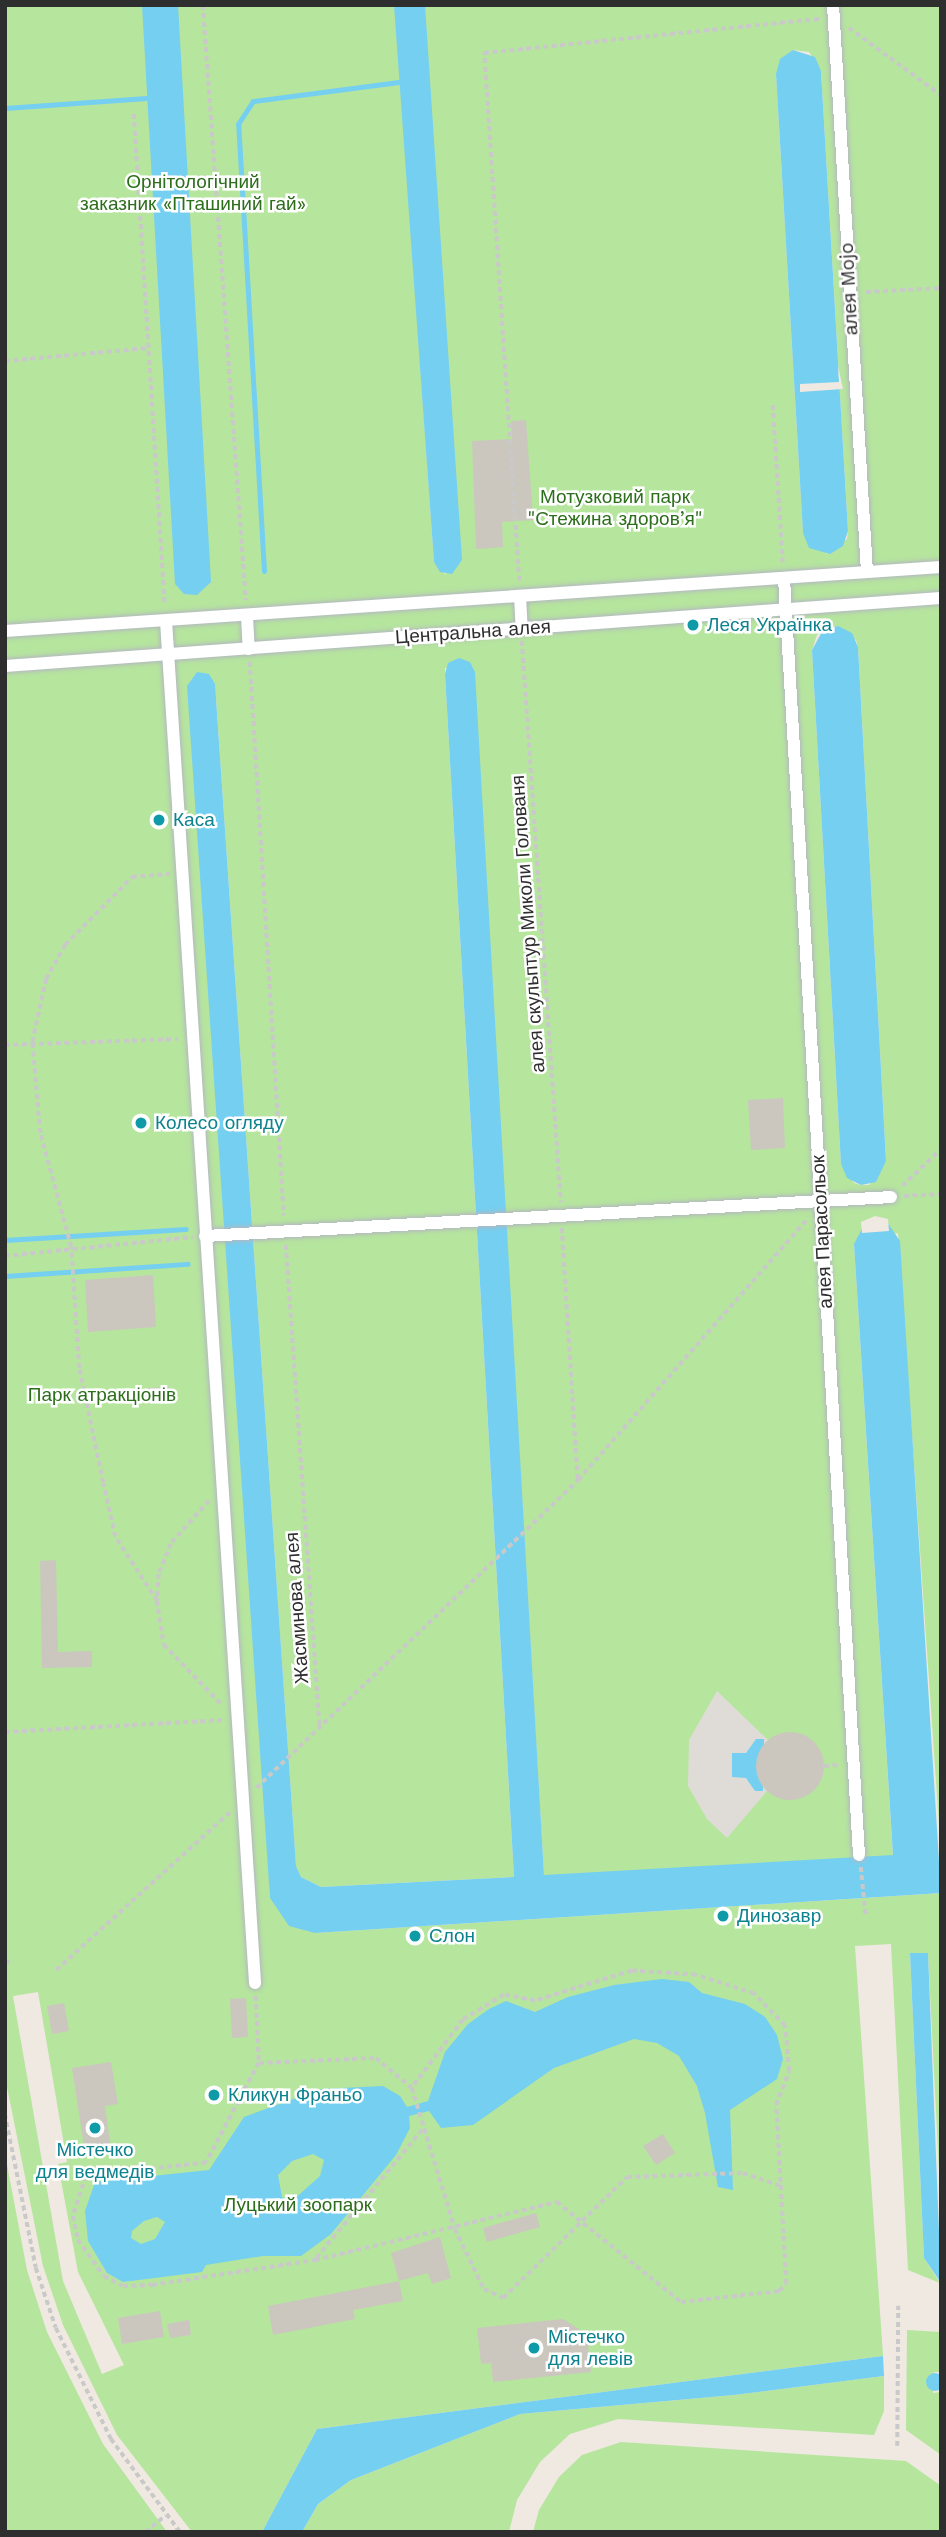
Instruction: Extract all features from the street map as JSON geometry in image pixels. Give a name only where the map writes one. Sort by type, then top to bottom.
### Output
[{"type":"street","name":"алея Mojo","points":[[833,11],[867,572]]},
{"type":"street","name":"Центральна алея","points":[[5,631],[941,566]]},
{"type":"street","name":"алея Парасольок","points":[[783,578],[859,1855]]},
{"type":"street","points":[[520,596],[522,629]]},
{"type":"street","name":"Центральна алея","points":[[5,666],[941,598]]},
{"type":"street","points":[[247,616],[249,649]]},
{"type":"street","points":[[166,621],[255,1983]]},
{"type":"street","points":[[205,1236],[891,1197]]},
{"type":"path","points":[[203,5],[247,616]]},
{"type":"path","points":[[520,596],[484,53],[833,11],[941,95]]},
{"type":"path","points":[[134,114],[166,621]]},
{"type":"path","points":[[849,293],[941,288]]},
{"type":"path","points":[[5,361],[148,348]]},
{"type":"path","points":[[773,405],[783,578]]},
{"type":"path","name":"алея скульптур Миколи Голованя","points":[[522,629],[578,1480]]},
{"type":"path","name":"Жасминова алея","points":[[249,649],[285,1232],[320,1729]]},
{"type":"path","points":[[157,1601],[115,1537],[79,1368],[71,1247],[40,1133],[32,1042],[46,979],[65,945],[132,877],[182,873]]},
{"type":"path","points":[[5,1045],[193,1038]]},
{"type":"path","points":[[891,1197],[941,1149]]},
{"type":"path","points":[[891,1197],[941,1194]]},
{"type":"path","points":[[57,1970],[320,1729],[578,1480],[821,1203]]},
{"type":"path","points":[[5,1256],[71,1247],[205,1236]]},
{"type":"path","points":[[222,1487],[171,1544],[159,1574],[157,1601],[164,1644],[238,1720]]},
{"type":"path","points":[[5,1732],[238,1720]]},
{"type":"path","points":[[859,1855],[866,1918]]},
{"type":"path","points":[[5,1962],[14,1961]]},
{"type":"path","points":[[255,1983],[259,2063],[206,2162],[86,2176],[73,2216],[78,2240],[104,2276],[123,2287],[315,2260],[557,2203],[681,2302],[779,2291],[786,2284],[776,2105],[789,2071],[785,2026],[754,1994],[696,1975],[632,1971],[535,2001],[504,1995],[463,2020],[412,2088]]},
{"type":"path","points":[[259,2063],[376,2058],[412,2088],[422,2130],[455,2229],[484,2288],[503,2298],[627,2177],[743,2173],[780,2186]]},
{"type":"path","points":[[5,2114],[36,2268],[56,2328],[111,2439],[165,2516],[180,2532]]},
{"type":"path","points":[[315,2260],[422,2130]]},
{"type":"path","points":[[897,2446],[898,2306]]},
{"type":"path","points":[[145,2532],[165,2516]]},
{"type":"green space","points":[[5,5],[941,5],[941,1853],[898,1233],[854,1244],[893,1856],[544,1876],[473,667],[445,668],[514,1877],[321,1887],[301,1877],[296,1867],[215,684],[270,1898],[315,1933],[941,1893],[941,2210],[928,1953],[910,1953],[924,2258],[940,2283],[908,2270],[891,1944],[855,1946],[883,2356],[317,2429],[262,2532],[192,2532],[117,2435],[63,2325],[43,2266],[5,2077]],"holes":[[[793,50],[809,52],[821,71],[848,531],[847,539],[827,554],[803,533],[776,74]],[[420,363],[446,575],[434,562]],[[830,626],[856,640],[858,647],[886,1161],[869,1185],[854,1183],[841,1164],[812,650],[817,635]],[[38,1992],[67,2162],[58,2164],[78,2272],[124,2365],[102,2374],[63,2281],[13,1996]]]},
{"type":"green space","points":[[5,2154],[27,2270],[47,2332],[103,2444],[167,2532],[5,2532]]},
{"type":"green space","points":[[907,2330],[941,2332],[941,2372],[934,2372],[933,2393],[941,2392],[941,2455],[906,2430]]},
{"type":"green space","points":[[884,2376],[884,2411],[874,2435],[618,2419],[570,2434],[540,2462],[517,2500],[509,2532],[302,2532],[318,2504],[351,2480],[520,2414],[734,2395]]},
{"type":"green space","points":[[621,2442],[906,2461],[941,2486],[941,2532],[533,2532],[539,2510],[559,2477],[582,2455]]},
{"type":"shaded area","points":[[717,1691],[768,1740],[767,1791],[727,1838],[707,1819],[688,1786],[689,1740]],"holes":[[[732,1753],[746,1753],[749,1783]]]},
{"type":"water","points":[[142,5],[178,5],[211,582],[197,595],[184,594],[175,584]]},
{"type":"water","points":[[394,5],[425,5],[462,560],[452,574],[440,572],[434,562]]},
{"type":"water","points":[[793,50],[815,57],[821,71],[848,531],[843,546],[830,554],[809,548],[803,533],[776,74],[780,59]]},
{"type":"water","points":[[838,626],[852,633],[858,647],[886,1161],[876,1182],[861,1185],[847,1178],[841,1164],[812,650],[823,630]]},
{"type":"water","points":[[459,658],[470,662],[475,672],[544,1875],[893,1855],[854,1244],[865,1223],[887,1222],[900,1241],[941,1893],[315,1933],[289,1926],[270,1898],[187,686],[197,672],[209,674],[215,684],[296,1866],[301,1877],[321,1887],[514,1877],[445,674],[448,663]]},
{"type":"water","points":[[756,1739],[764,1739],[763,1791],[755,1791],[746,1778],[732,1777],[732,1753],[746,1753]]},
{"type":"water","points":[[910,1953],[928,1953],[941,2283],[924,2258]]},
{"type":"water","points":[[662,1979],[689,1982],[702,1993],[745,2004],[765,2017],[777,2035],[783,2059],[777,2079],[730,2110],[733,2190],[718,2187],[705,2113],[697,2086],[679,2056],[657,2043],[634,2039],[554,2068],[473,2125],[441,2128],[429,2111],[409,2116],[410,2128],[396,2155],[331,2234],[301,2256],[263,2256],[206,2265],[202,2272],[123,2282],[107,2273],[88,2241],[85,2211],[95,2182],[209,2170],[244,2117],[321,2089],[383,2086],[400,2096],[407,2107],[428,2101],[445,2052],[468,2024],[489,2009],[506,2001],[535,2012],[568,1997],[614,1985]],"holes":[[[313,2154],[324,2160],[320,2176],[292,2201],[282,2197],[278,2175],[292,2161]],[[157,2217],[165,2222],[155,2239],[141,2244],[131,2238],[132,2231],[144,2221]]]},
{"type":"water","points":[[883,2356],[884,2376],[734,2395],[520,2414],[351,2480],[318,2504],[302,2532],[262,2532],[317,2429]]},
{"type":"water","points":[[935,2373],[941,2376],[944,2382],[941,2388],[935,2391],[929,2388],[926,2382],[929,2376]]},
{"type":"pier","points":[[838,366],[843,389],[800,392],[800,384],[839,382]]},
{"type":"pier","points":[[875,1216],[888,1219],[889,1231],[862,1233],[861,1222]]},
{"type":"building","points":[[526,420],[533,520],[502,522],[503,547],[476,549],[472,441],[512,439],[511,421]]},
{"type":"building","points":[[783,1098],[785,1148],[751,1150],[748,1100]]},
{"type":"building","points":[[153,1275],[156,1327],[88,1332],[85,1280]]},
{"type":"building","points":[[169,1387],[170,1400],[149,1402],[148,1388]]},
{"type":"building","points":[[56,1560],[58,1652],[92,1651],[92,1667],[42,1668],[40,1561]]},
{"type":"building","points":[[790,1732],[803,1735],[814,1742],[821,1753],[824,1766],[821,1779],[814,1790],[803,1797],[790,1800],[777,1797],[766,1790],[759,1779],[756,1766],[759,1753],[766,1742],[777,1735]]},
{"type":"building","points":[[246,1998],[248,2037],[232,2038],[230,1999]]},
{"type":"building","points":[[64,2003],[69,2031],[52,2034],[47,2006]]},
{"type":"building","name":"Містечко для ведмедів","points":[[111,2062],[118,2104],[105,2106],[111,2149],[85,2153],[72,2068]]},
{"type":"building","points":[[663,2134],[675,2153],[656,2165],[643,2146]]},
{"type":"building","points":[[536,2213],[540,2227],[487,2242],[483,2228]]},
{"type":"building","points":[[440,2237],[451,2278],[432,2284],[428,2273],[399,2281],[391,2253]]},
{"type":"building","points":[[399,2281],[403,2301],[353,2310],[355,2319],[273,2335],[268,2306]]},
{"type":"building","points":[[160,2311],[164,2337],[122,2344],[118,2318]]},
{"type":"building","name":"Містечко для левів","points":[[563,2319],[587,2334],[591,2372],[493,2382],[491,2363],[481,2364],[477,2328]]},
{"type":"building","points":[[189,2320],[191,2335],[170,2338],[167,2324]]},
{"type":"waterway","points":[[264,571],[238,124],[253,101],[399,82]]},
{"type":"waterway","points":[[5,108],[147,98]]},
{"type":"waterway","points":[[5,1240],[186,1229]]},
{"type":"waterway","points":[[5,1276],[188,1264]]},
{"type":"place","name":"Леся Українка","points":[[693,625]]},
{"type":"place","name":"Каса","points":[[159,820]]},
{"type":"place","name":"Колесо огляду","points":[[141,1123]]},
{"type":"place","name":"Динозавр","points":[[723,1916]]},
{"type":"place","name":"Слон","points":[[415,1936]]},
{"type":"place","name":"Кликун Франьо","points":[[214,2095]]},
{"type":"place","name":"Містечко для ведмедів","points":[[95,2128]]},
{"type":"place","name":"Містечко для левів","points":[[534,2348]]},
{"type":"park label","name":"Орнітологічний заказник «Пташиний гай»","points":[[193,193]]},
{"type":"park label","name":"Мотузковий парк \"Стежина здоров’я\"","points":[[615,508]]},
{"type":"park label","name":"Парк атракціонів","points":[[102,1395]]},
{"type":"park label","name":"Луцький зоопарк","points":[[298,2205]]}]
